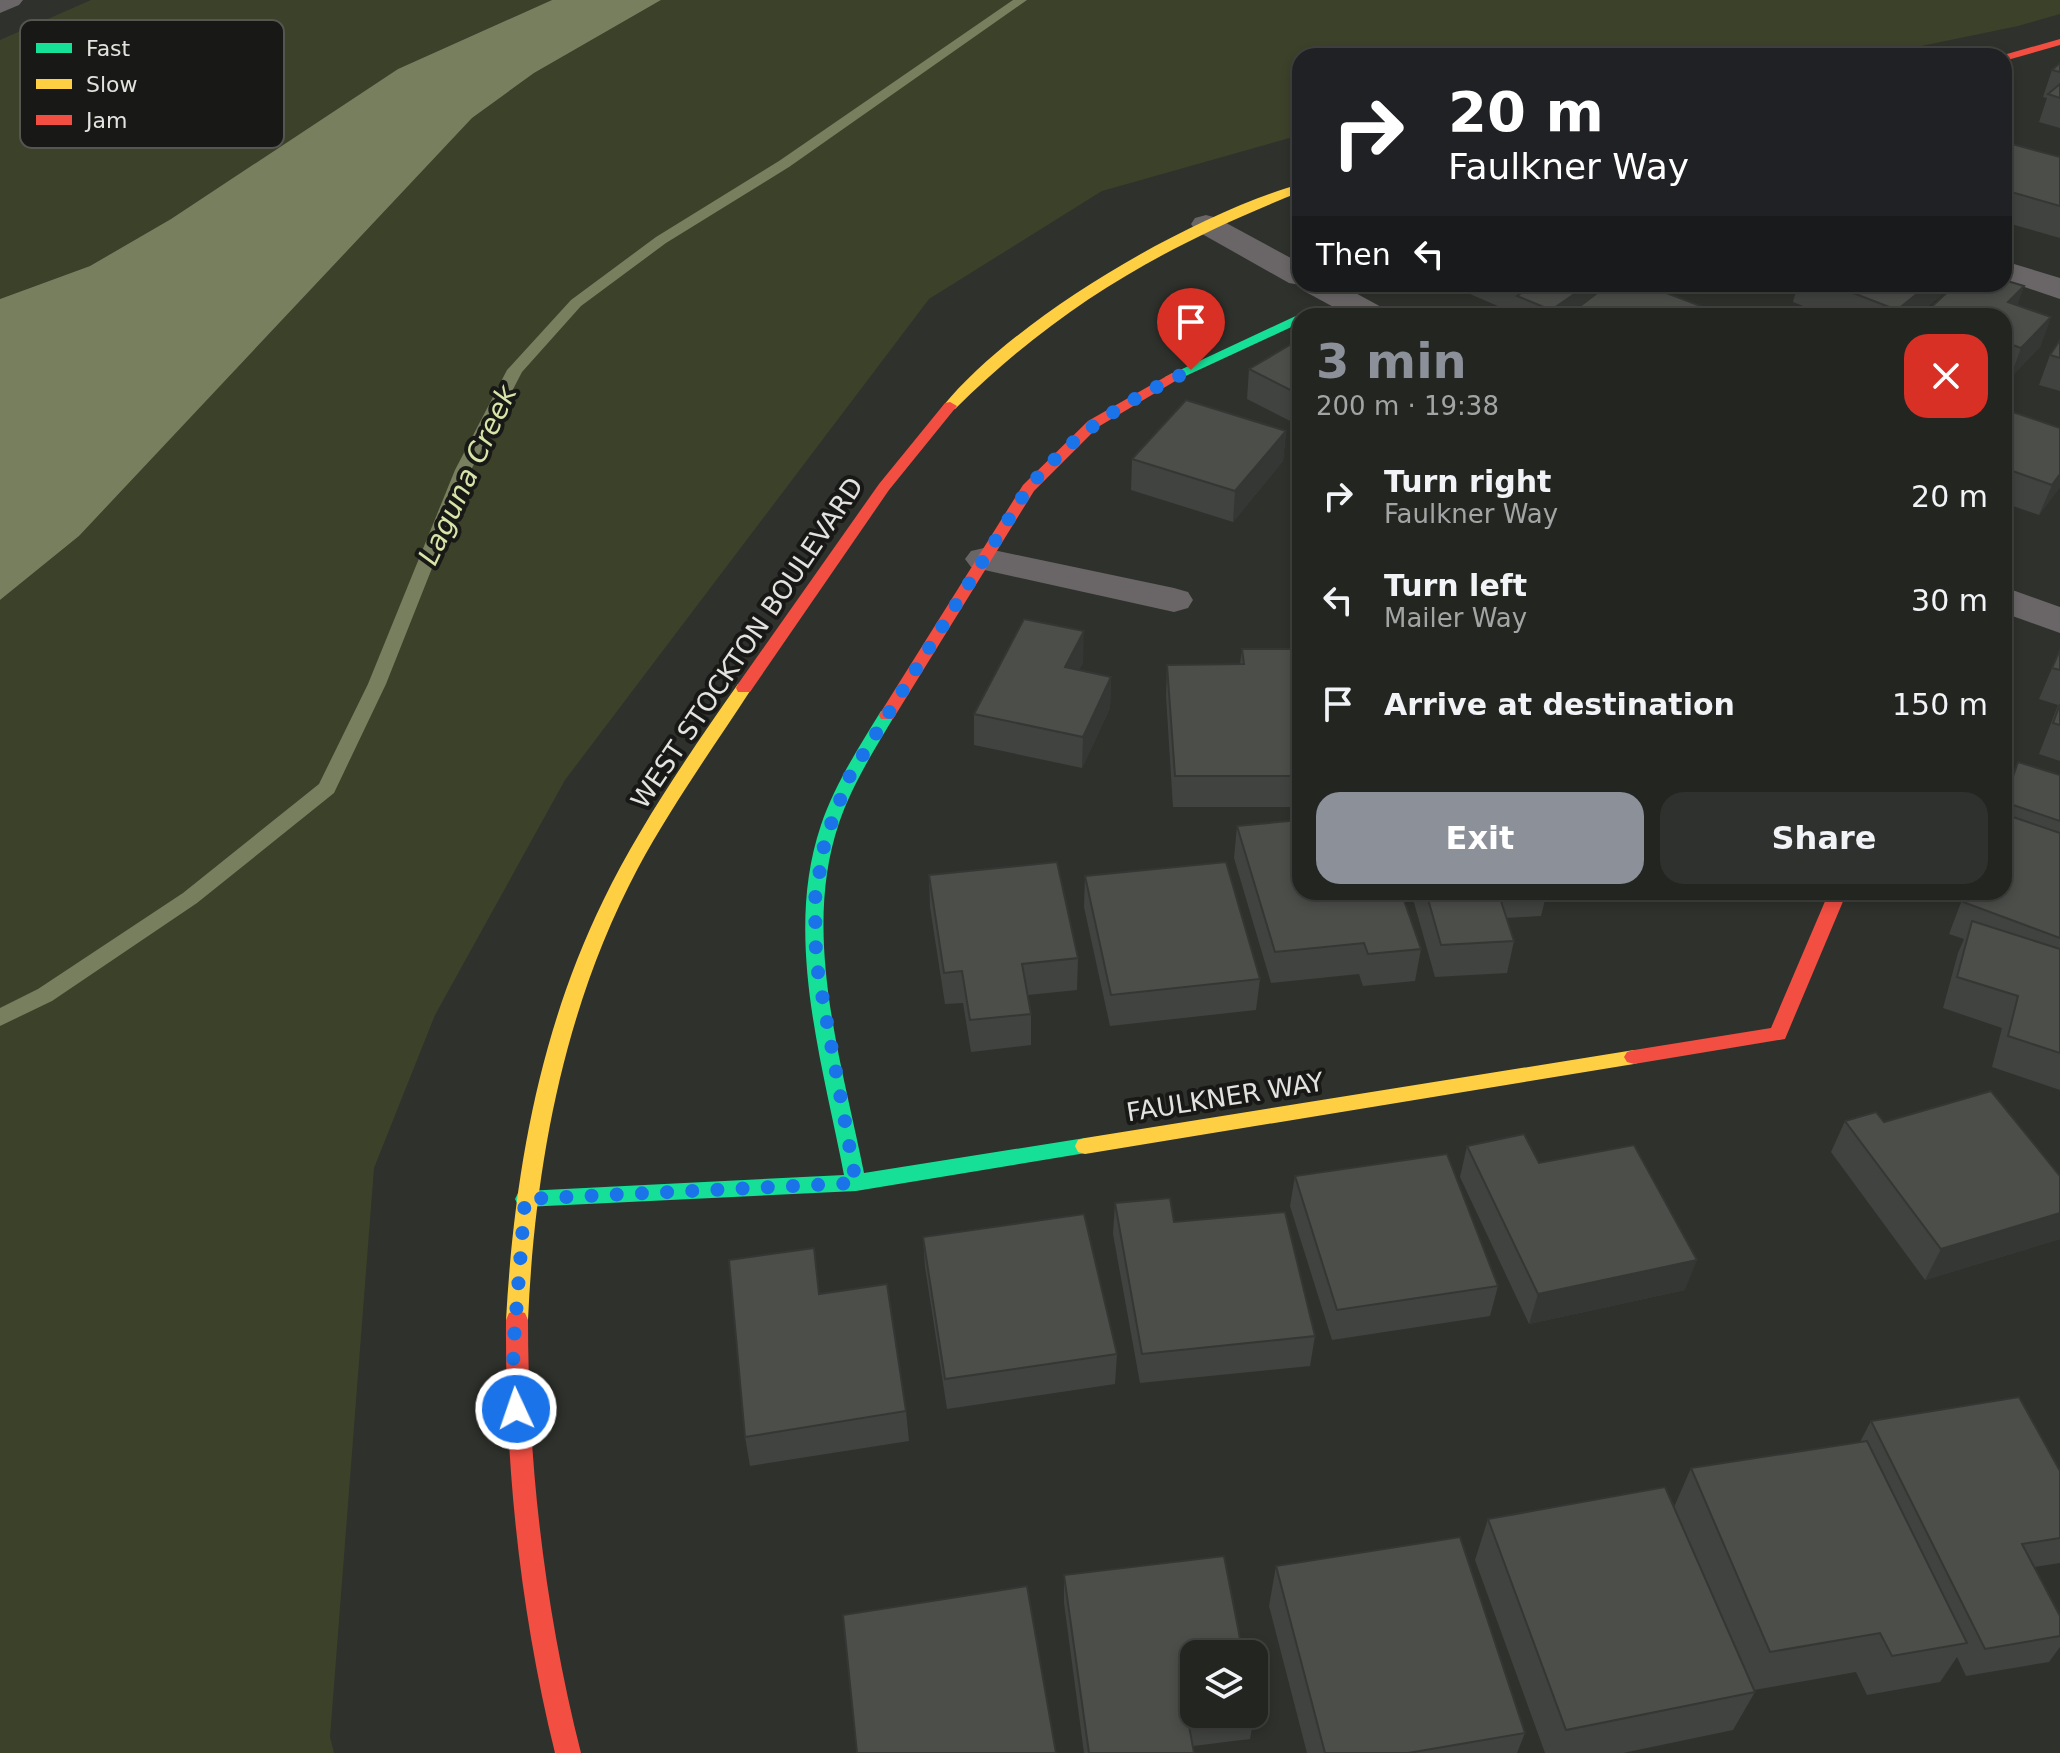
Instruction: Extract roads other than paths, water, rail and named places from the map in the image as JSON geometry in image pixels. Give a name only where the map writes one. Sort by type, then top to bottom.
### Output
[{"type":"street","points":[[0,5],[10,0]]},
{"type":"street","points":[[2012,56],[2060,42]]},
{"type":"street","name":"WEST STOCKTON BOULEVARD","points":[[568,1753],[555,1707],[523,1521],[513,1353],[525,1199],[552,1065],[600,926],[663,805],[935,421],[990,364],[1052,313],[1131,262],[1206,224],[1292,191]]},
{"type":"street","points":[[1206,224],[1292,272]]},
{"type":"street","points":[[2012,273],[2060,289]]},
{"type":"street","points":[[1311,308],[1327,292]]},
{"type":"street","points":[[1330,292],[1359,308]]},
{"type":"street","points":[[856,1183],[816,961],[815,899],[825,840],[848,779],[1028,488],[1058,454],[1094,423],[1137,396],[1292,322]]},
{"type":"street","points":[[984,559],[1174,600]]},
{"type":"street","points":[[2012,602],[2060,621]]},
{"type":"street","name":"FAULKNER WAY","points":[[525,1199],[856,1183],[1778,1034],[1835,900]]},
{"type":"waterway","name":"Laguna Creek","points":[[0,1018],[45,995],[190,898],[327,788],[377,684],[463,470],[515,370],[576,303],[661,240],[784,164],[1021,0]]}]
